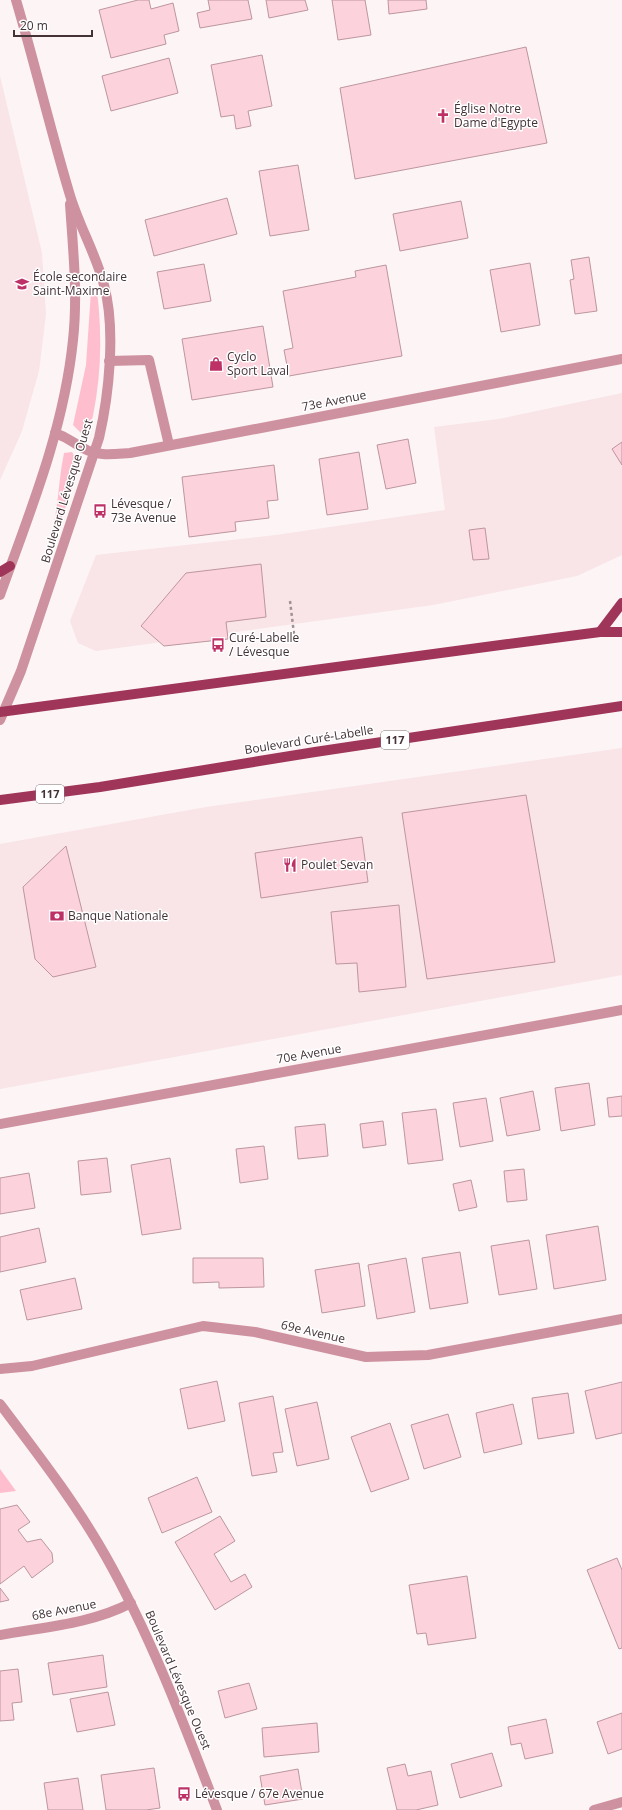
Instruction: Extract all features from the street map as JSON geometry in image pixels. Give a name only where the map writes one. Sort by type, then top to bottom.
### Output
[{"type":"main road","points":[[0,572],[10,566]]},
{"type":"main road","points":[[600,632],[622,604]]},
{"type":"main road","points":[[1,715],[600,632],[622,632]]},
{"type":"main road","name":"Boulevard Curé-Labelle","points":[[0,800],[100,787],[308,753],[622,706]]},
{"type":"street","name":"Boulevard Lévesque Ouest","points":[[1,715],[21,671],[94,453],[104,410],[109,361],[108,318],[104,285],[69,194],[38,74],[16,0]]},
{"type":"street","name":"Boulevard Lévesque Ouest","points":[[0,595],[56,433],[69,370],[75,314],[69,194]]},
{"type":"street","name":"73e Avenue","points":[[56,433],[94,453],[130,453],[622,359]]},
{"type":"street","points":[[109,361],[149,360],[169,445]]},
{"type":"street","name":"70e Avenue","points":[[0,1124],[622,1010]]},
{"type":"street","name":"69e Avenue","points":[[0,1369],[32,1366],[203,1326],[255,1332],[366,1357],[428,1355],[622,1319]]},
{"type":"street","name":"Boulevard Lévesque Ouest","points":[[0,1404],[42,1460],[91,1532],[131,1603],[151,1644],[217,1810]]},
{"type":"street","name":"68e Avenue","points":[[0,1635],[86,1619],[115,1611],[131,1603]]},
{"type":"street","points":[[594,1810],[622,1802]]},
{"type":"path","points":[[290,602],[294,634]]},
{"type":"shaded area","name":"École secondaire Saint-Maxime","points":[[0,76],[42,253],[46,314],[39,371],[22,431],[0,480]]},
{"type":"shaded area","points":[[91,291],[97,291],[100,327],[100,363],[96,398],[89,433],[82,434],[73,425],[86,365]]},
{"type":"shaded area","points":[[622,393],[622,555],[577,576],[433,605],[96,651],[78,643],[70,621],[96,555],[276,535],[445,510],[434,427],[499,419]]},
{"type":"shaded area","points":[[72,452],[78,463],[78,470],[60,524],[54,522],[62,462],[64,453]]},
{"type":"shaded area","points":[[622,748],[622,975],[0,1089],[0,844],[206,807]]},
{"type":"shaded area","points":[[0,1469],[16,1491],[0,1493]]},
{"type":"building","points":[[138,0],[149,0],[151,9],[173,3],[179,31],[164,35],[166,44],[111,58],[99,10]]},
{"type":"building","points":[[208,0],[248,0],[252,19],[200,28],[197,13],[210,10]]},
{"type":"building","points":[[266,0],[305,0],[308,10],[269,18]]},
{"type":"building","points":[[332,0],[365,0],[371,35],[338,40]]},
{"type":"building","points":[[388,0],[426,0],[427,9],[389,14]]},
{"type":"building","name":"Église Notre Dame d'Egypte","points":[[526,47],[547,143],[355,179],[340,88]]},
{"type":"building","points":[[262,55],[272,106],[248,111],[251,126],[236,129],[234,115],[221,117],[211,65]]},
{"type":"building","points":[[169,58],[178,93],[111,111],[102,76]]},
{"type":"building","points":[[298,165],[309,230],[270,236],[259,171]]},
{"type":"building","points":[[227,198],[237,234],[154,256],[145,220]]},
{"type":"building","points":[[461,201],[468,238],[400,251],[393,214]]},
{"type":"building","points":[[589,257],[597,311],[575,314],[570,280],[574,279],[571,260]]},
{"type":"building","points":[[530,263],[540,325],[501,332],[490,270]]},
{"type":"building","points":[[204,264],[211,301],[164,309],[157,272]]},
{"type":"building","points":[[386,265],[402,356],[289,376],[284,350],[293,348],[283,291],[356,277],[355,271]]},
{"type":"building","points":[[263,326],[273,387],[192,400],[182,339]]},
{"type":"building","points":[[408,439],[416,483],[386,489],[377,445]]},
{"type":"building","points":[[622,442],[622,465],[612,449]]},
{"type":"building","points":[[359,452],[368,509],[327,515],[319,459]]},
{"type":"building","points":[[274,465],[278,500],[267,501],[269,518],[235,522],[236,531],[189,537],[182,477]]},
{"type":"building","points":[[485,528],[489,559],[473,560],[469,530]]},
{"type":"building","points":[[261,564],[266,617],[226,622],[228,639],[164,646],[141,626],[186,573]]},
{"type":"building","points":[[526,795],[555,962],[427,979],[402,813]]},
{"type":"building","points":[[362,837],[368,882],[261,898],[255,853]]},
{"type":"building","points":[[66,846],[96,967],[53,977],[35,959],[23,887]]},
{"type":"building","points":[[399,905],[406,987],[359,992],[357,963],[336,964],[331,912]]},
{"type":"building","points":[[589,1083],[595,1125],[561,1131],[555,1088]]},
{"type":"building","points":[[533,1091],[540,1130],[507,1136],[500,1098]]},
{"type":"building","points":[[622,1096],[622,1116],[609,1117],[607,1098]]},
{"type":"building","points":[[486,1098],[493,1141],[460,1147],[453,1103]]},
{"type":"building","points":[[436,1109],[443,1160],[408,1164],[402,1113]]},
{"type":"building","points":[[383,1121],[386,1145],[363,1148],[360,1124]]},
{"type":"building","points":[[325,1124],[328,1156],[298,1159],[295,1127]]},
{"type":"building","points":[[264,1146],[268,1179],[240,1183],[236,1149]]},
{"type":"building","points":[[107,1158],[111,1192],[81,1195],[78,1161]]},
{"type":"building","points":[[170,1158],[181,1229],[142,1235],[131,1165]]},
{"type":"building","points":[[524,1169],[527,1200],[507,1202],[504,1171]]},
{"type":"building","points":[[29,1173],[35,1208],[0,1214],[0,1178]]},
{"type":"building","points":[[471,1180],[477,1207],[459,1211],[453,1184]]},
{"type":"building","points":[[598,1226],[606,1280],[554,1289],[546,1235]]},
{"type":"building","points":[[39,1228],[46,1262],[0,1272],[0,1237]]},
{"type":"building","points":[[529,1240],[537,1289],[499,1295],[491,1246]]},
{"type":"building","points":[[460,1252],[468,1303],[430,1309],[422,1258]]},
{"type":"building","points":[[193,1258],[263,1258],[264,1287],[219,1288],[219,1282],[193,1283]]},
{"type":"building","points":[[406,1258],[415,1312],[377,1319],[368,1265]]},
{"type":"building","points":[[359,1263],[365,1306],[322,1313],[315,1270]]},
{"type":"building","points":[[75,1278],[82,1309],[27,1320],[20,1290]]},
{"type":"building","points":[[217,1381],[225,1421],[188,1429],[180,1389]]},
{"type":"building","points":[[622,1382],[622,1433],[596,1439],[585,1391]]},
{"type":"building","points":[[568,1393],[574,1433],[538,1439],[532,1398]]},
{"type":"building","points":[[273,1396],[283,1452],[273,1453],[277,1472],[252,1476],[239,1403]]},
{"type":"building","points":[[317,1402],[329,1459],[297,1466],[285,1409]]},
{"type":"building","points":[[513,1404],[522,1444],[484,1453],[476,1413]]},
{"type":"building","points":[[448,1414],[461,1457],[424,1469],[411,1425]]},
{"type":"building","points":[[390,1423],[409,1479],[371,1492],[351,1437]]},
{"type":"building","points":[[197,1477],[212,1512],[162,1533],[148,1498]]},
{"type":"building","points":[[17,1505],[30,1522],[18,1530],[27,1542],[41,1539],[52,1553],[53,1562],[32,1578],[24,1566],[0,1584],[0,1509]]},
{"type":"building","points":[[220,1516],[235,1541],[214,1554],[231,1582],[245,1574],[252,1587],[215,1610],[175,1542]]},
{"type":"building","points":[[617,1558],[622,1570],[622,1648],[619,1649],[587,1570]]},
{"type":"building","points":[[467,1576],[476,1638],[428,1645],[426,1633],[417,1634],[409,1585]]},
{"type":"building","points":[[0,1588],[9,1600],[0,1602]]},
{"type":"building","points":[[103,1655],[107,1687],[53,1695],[48,1663]]},
{"type":"building","points":[[18,1669],[22,1702],[12,1703],[14,1720],[0,1721],[0,1671]]},
{"type":"building","points":[[249,1683],[257,1709],[225,1718],[218,1691]]},
{"type":"building","points":[[108,1692],[115,1725],[77,1732],[70,1699]]},
{"type":"building","points":[[622,1713],[622,1749],[608,1754],[597,1722]]},
{"type":"building","points":[[546,1719],[553,1753],[525,1759],[521,1743],[511,1745],[508,1727]]},
{"type":"building","points":[[317,1723],[319,1752],[264,1757],[262,1728]]},
{"type":"building","points":[[492,1753],[502,1786],[460,1798],[451,1764]]},
{"type":"building","points":[[405,1764],[408,1776],[431,1771],[438,1805],[416,1810],[397,1810],[387,1768]]},
{"type":"building","points":[[154,1768],[160,1808],[146,1810],[106,1810],[101,1775]]},
{"type":"building","points":[[298,1769],[303,1799],[265,1805],[260,1776]]},
{"type":"building","points":[[78,1778],[83,1810],[48,1810],[44,1783]]},
{"type":"place","name":"Église Notre Dame d'Egypte","points":[[443,116]]},
{"type":"place","name":"École secondaire Saint-Maxime","points":[[22,284]]},
{"type":"place","name":"Cyclo Sport Laval","points":[[216,364]]},
{"type":"place","name":"Lévesque / 73e Avenue","points":[[100,511]]},
{"type":"place","name":"Curé-Labelle / Lévesque","points":[[218,645]]},
{"type":"place","name":"Poulet Sevan","points":[[290,865]]},
{"type":"place","name":"Banque Nationale","points":[[57,916]]},
{"type":"place","name":"Lévesque / 67e Avenue","points":[[184,1794]]}]
